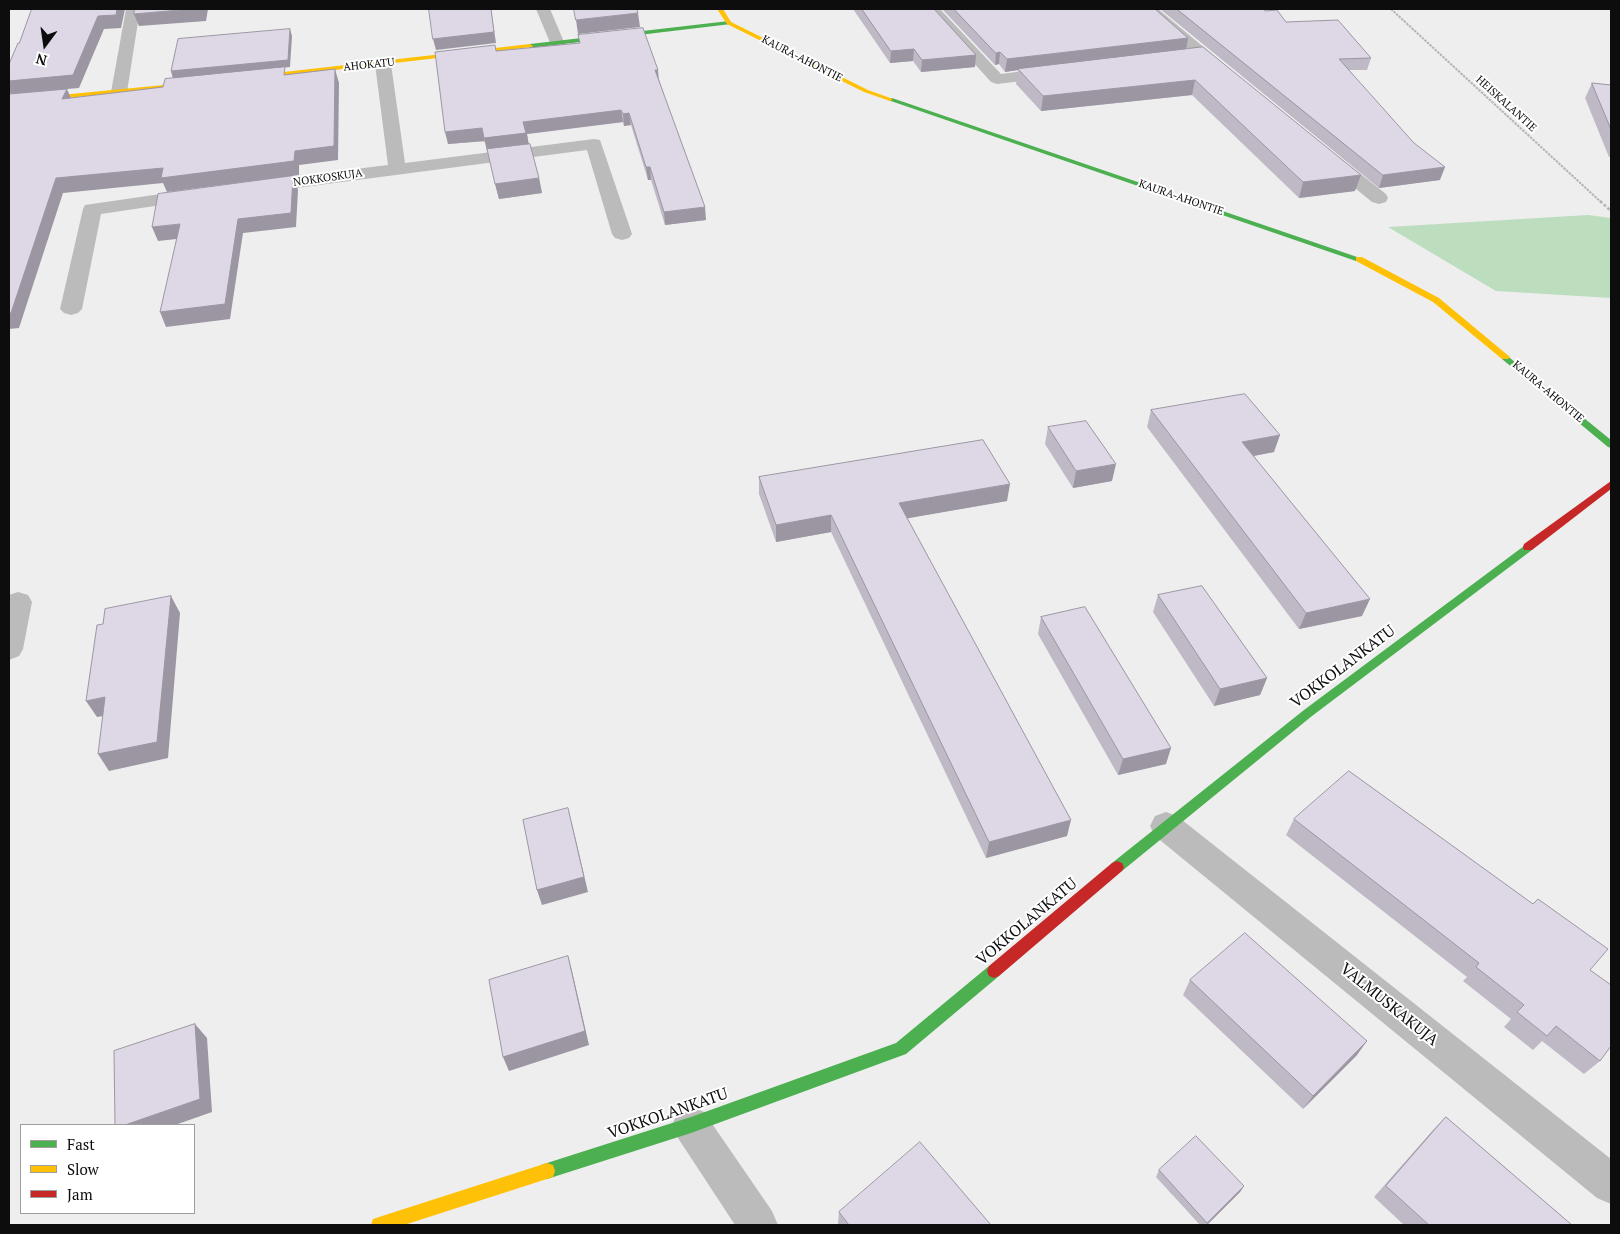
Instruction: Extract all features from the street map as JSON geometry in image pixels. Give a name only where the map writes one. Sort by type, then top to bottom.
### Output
[{"type":"street","points":[[119,92],[133,9]]},
{"type":"street","points":[[543,9],[556,42]]},
{"type":"street","points":[[720,9],[729,23]]},
{"type":"street","points":[[932,9],[997,79],[1066,71]]},
{"type":"street","points":[[1149,9],[1233,79]]},
{"type":"street","name":"AHOKATU","points":[[236,80],[729,23]]},
{"type":"street","name":"KAURA-AHONTIE","points":[[729,23],[866,91],[1363,260],[1436,300],[1611,445]]},
{"type":"street","points":[[1183,56],[1202,54]]},
{"type":"street","points":[[383,64],[397,168]]},
{"type":"street","points":[[9,102],[188,85]]},
{"type":"street","name":"NOKKOSKUJA","points":[[240,189],[594,144],[622,234]]},
{"type":"street","points":[[1317,148],[1379,198]]},
{"type":"street","points":[[71,309],[92,209],[210,193]]},
{"type":"street","name":"VOKKOLANKATU","points":[[379,1225],[691,1125],[900,1049],[1166,826],[1308,713],[1611,484]]},
{"type":"street","points":[[9,650],[18,602]]},
{"type":"street","name":"VALMUSKAKUJA","points":[[1166,826],[1611,1184]]},
{"type":"street","points":[[691,1125],[758,1225]]},
{"type":"path","name":"HEISKALANTIE","points":[[1391,9],[1611,210]]},
{"type":"green space","points":[[1588,215],[1611,218],[1611,298],[1496,291],[1388,227]]},
{"type":"building","points":[[32,9],[117,9],[116,15],[98,16],[73,75],[9,81],[9,64]]},
{"type":"building","points":[[135,9],[191,9],[134,14]]},
{"type":"building","points":[[429,9],[491,9],[494,32],[433,39]]},
{"type":"building","points":[[574,9],[637,9],[638,13],[576,20]]},
{"type":"building","points":[[862,9],[934,9],[976,55],[922,60],[914,49],[891,51]]},
{"type":"building","points":[[954,9],[1155,9],[1188,38],[1007,59],[1000,52],[996,53]]},
{"type":"building","points":[[1177,9],[1263,9],[1265,11],[1277,10],[1286,22],[1338,20],[1371,58],[1339,59],[1414,143],[1445,167],[1383,175]]},
{"type":"building","points":[[643,28],[658,70],[655,70],[705,207],[664,212],[650,167],[646,167],[629,113],[623,114],[621,110],[523,122],[526,133],[484,138],[482,128],[445,132],[435,52],[495,45],[496,51],[580,43],[578,35]]},
{"type":"building","points":[[290,29],[288,60],[171,71],[178,39]]},
{"type":"building","points":[[1203,47],[1361,175],[1303,182],[1195,80],[1043,96],[1018,69]]},
{"type":"building","points":[[285,67],[284,75],[335,69],[334,146],[295,151],[294,161],[161,178],[163,168],[56,178],[11,313],[9,313],[9,94],[67,89],[62,99],[163,87],[165,79]]},
{"type":"building","points":[[1592,83],[1611,85],[1611,129]]},
{"type":"building","points":[[530,144],[539,178],[495,184],[487,149]]},
{"type":"building","points":[[293,176],[291,213],[238,219],[225,304],[160,312],[180,224],[152,227],[158,194]]},
{"type":"building","points":[[1245,394],[1280,435],[1242,442],[1370,599],[1306,613],[1151,410]]},
{"type":"building","points":[[1086,421],[1116,464],[1076,471],[1048,427]]},
{"type":"building","points":[[983,440],[1010,484],[899,503],[1071,820],[989,842],[831,515],[776,525],[759,477]]},
{"type":"building","points":[[1202,586],[1267,678],[1220,689],[1158,595]]},
{"type":"building","points":[[171,596],[157,742],[98,754],[105,697],[86,701],[97,625],[103,624],[105,609]]},
{"type":"building","points":[[1085,607],[1171,748],[1123,759],[1041,617]]},
{"type":"building","points":[[1349,771],[1533,904],[1538,899],[1608,949],[1590,970],[1611,985],[1611,1046],[1600,1061],[1556,1026],[1547,1036],[1517,1012],[1524,1005],[1476,967],[1479,963],[1294,819]]},
{"type":"building","points":[[568,808],[584,877],[537,890],[523,820]]},
{"type":"building","points":[[1245,933],[1367,1041],[1313,1096],[1190,980]]},
{"type":"building","points":[[568,956],[585,1031],[503,1057],[489,980]]},
{"type":"building","points":[[195,1024],[200,1099],[128,1124],[115,1124],[114,1051]]},
{"type":"building","points":[[1446,1117],[1572,1225],[1429,1225],[1386,1186]]},
{"type":"building","points":[[1196,1136],[1244,1186],[1207,1223],[1159,1170]]},
{"type":"building","points":[[920,1142],[991,1225],[849,1225],[839,1212]]},
{"type":"traffic: fast","points":[[530,46],[729,23]]},
{"type":"traffic: fast","points":[[890,99],[1359,259]]},
{"type":"traffic: fast","points":[[1505,357],[1611,445]]},
{"type":"traffic: fast","points":[[1117,867],[1308,713],[1528,547]]},
{"type":"traffic: fast","points":[[547,1171],[691,1125],[901,1049],[994,971]]},
{"type":"traffic: slow","points":[[720,9],[729,23],[866,91],[890,99]]},
{"type":"traffic: slow","points":[[249,78],[530,46]]},
{"type":"traffic: slow","points":[[9,102],[174,86]]},
{"type":"traffic: slow","points":[[1359,259],[1436,300],[1505,357]]},
{"type":"traffic: slow","points":[[379,1225],[547,1171]]},
{"type":"traffic: jam","points":[[1528,547],[1611,484]]},
{"type":"traffic: jam","points":[[994,971],[1117,867]]}]
